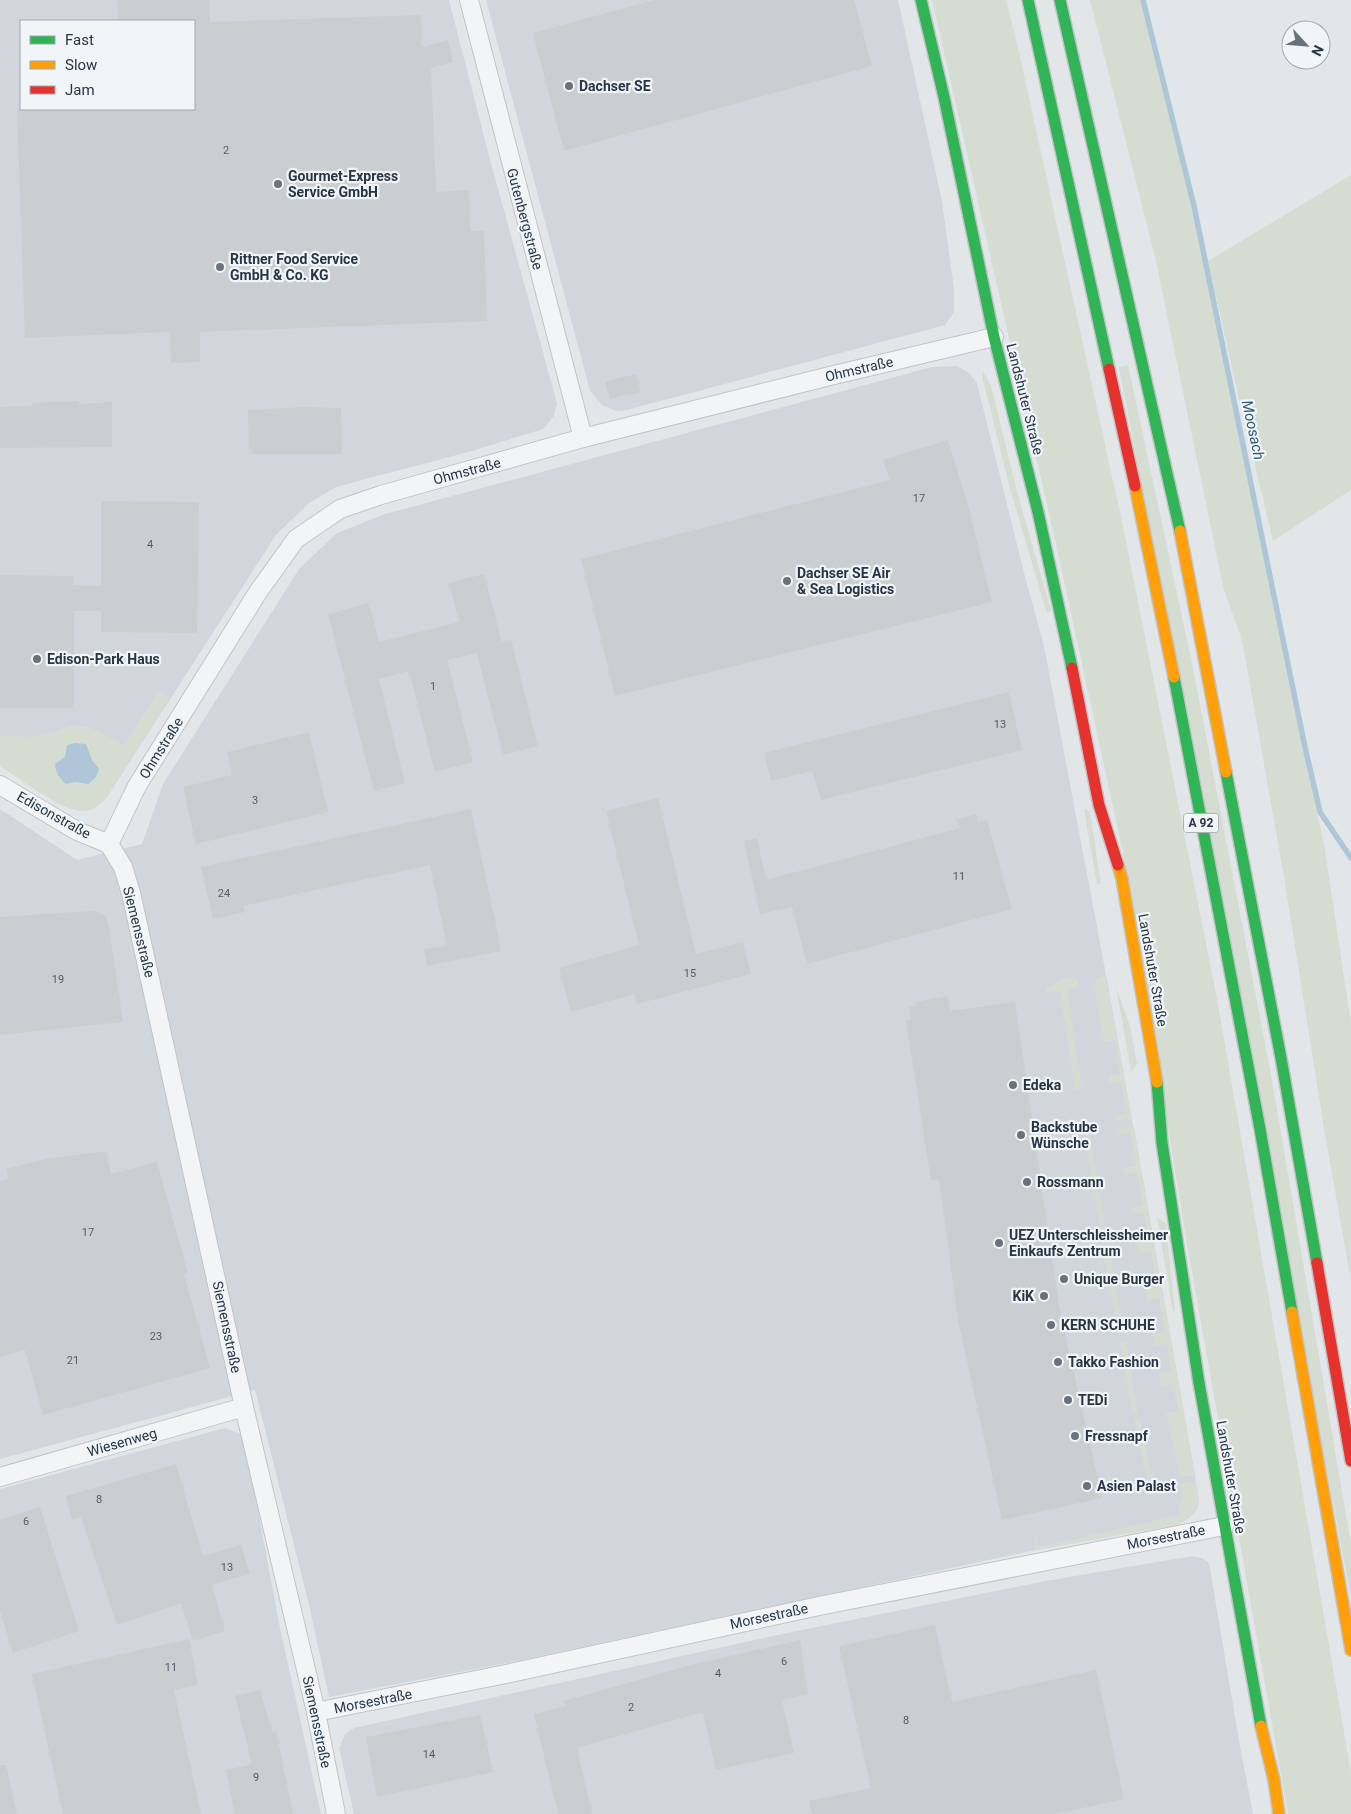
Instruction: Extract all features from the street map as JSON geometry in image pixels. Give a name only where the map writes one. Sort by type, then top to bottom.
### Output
[{"type":"main road","name":"Landshuter Straße","points":[[921,0],[944,98],[994,337],[1038,512],[1068,648],[1099,805],[1105,862]]},
{"type":"main road","name":"A 92","points":[[1028,0],[1149,550],[1260,1129],[1351,1650]]},
{"type":"main road","name":"A 92","points":[[1060,0],[1181,535],[1281,1058],[1351,1460]]},
{"type":"main road","name":"Landshuter Straße","points":[[1099,805],[1122,879],[1157,1082],[1162,1143],[1192,1341],[1256,1705],[1274,1780],[1279,1814]]},
{"type":"main road","name":"Landshuter Straße","points":[[1146,1083],[1162,1143]]},
{"type":"street","name":"Gutenbergstraße","points":[[468,0],[583,438]]},
{"type":"street","name":"Ohmstraße","points":[[109,844],[137,786],[258,592],[296,539],[340,509],[381,495],[583,438],[994,337]]},
{"type":"street","name":"Edisonstraße","points":[[0,785],[77,832],[109,844]]},
{"type":"street","name":"Siemensstraße","points":[[109,844],[123,867],[131,893],[244,1407],[316,1712],[336,1814]]},
{"type":"street","name":"Wiesenweg","points":[[0,1477],[244,1407]]},
{"type":"street","name":"Morsestraße","points":[[316,1712],[506,1674],[819,1606],[1224,1526]]},
{"type":"shaded area","points":[[0,0],[449,0],[489,156],[557,403],[554,416],[543,429],[472,451],[336,487],[308,504],[276,535],[107,797],[92,809],[84,811],[68,808],[0,766]]},
{"type":"shaded area","points":[[486,0],[898,0],[942,201],[954,289],[954,312],[945,325],[627,410],[616,411],[602,405],[590,391]]},
{"type":"shaded area","points":[[932,0],[1006,0],[1017,43],[1124,531],[1218,1004],[1351,1772],[1351,1814],[1288,1814],[1187,1244],[1124,858],[1058,553]]},
{"type":"shaded area","points":[[1090,0],[1144,0],[1204,248],[1201,249],[1325,850],[1351,1023],[1351,1281],[1324,1129],[1284,877],[1242,640],[1224,591],[1156,261]]},
{"type":"shaded area","points":[[1351,175],[1351,490],[1273,541],[1208,261]]},
{"type":"shaded area","points":[[1128,365],[1192,663],[1271,1074],[1351,1544],[1351,1598],[1119,367]]},
{"type":"shaded area","points":[[957,366],[969,373],[977,383],[1044,646],[1107,980],[1195,1475],[1199,1502],[1197,1510],[1186,1520],[1176,1525],[1036,1550],[502,1664],[329,1697],[309,1605],[255,1390],[0,1459],[0,809],[77,860],[142,844],[163,784],[299,569],[337,533],[385,514],[932,367]]},
{"type":"shaded area","points":[[983,372],[992,389],[1016,488],[1051,610],[1047,614],[1010,489],[982,376]]},
{"type":"shaded area","points":[[158,691],[170,698],[107,797],[94,808],[84,811],[65,806],[42,794],[0,766],[0,735],[19,737],[39,736],[77,726],[98,731],[124,746]]},
{"type":"shaded area","points":[[1085,808],[1090,812],[1101,884],[1097,884]]},
{"type":"shaded area","points":[[1103,976],[1107,980],[1132,1119],[1116,1121],[1115,1116],[1127,1114],[1121,1081],[1110,1083],[1109,1076],[1120,1074],[1115,1040],[1103,1042],[1094,984],[1096,979]]},
{"type":"shaded area","points":[[1067,977],[1077,979],[1079,987],[1067,990],[1082,1089],[1075,1090],[1060,991],[1046,993],[1047,988]]},
{"type":"shaded area","points":[[1116,987],[1130,1026],[1137,1064],[1131,1072]]},
{"type":"shaded area","points":[[1134,1127],[1195,1475],[1180,1477],[1166,1413],[1178,1411],[1173,1384],[1162,1386],[1159,1374],[1171,1371],[1167,1344],[1155,1346],[1153,1334],[1165,1332],[1159,1298],[1147,1300],[1145,1288],[1157,1285],[1151,1252],[1139,1254],[1137,1242],[1149,1239],[1144,1213],[1132,1214],[1131,1208],[1143,1206],[1137,1173],[1125,1175],[1124,1168],[1136,1166],[1130,1133],[1119,1135],[1118,1129]]},
{"type":"shaded area","points":[[1090,1138],[1108,1242],[1103,1243],[1085,1139]]},
{"type":"shaded area","points":[[1157,1217],[1166,1224],[1175,1310],[1173,1312]]},
{"type":"shaded area","points":[[1109,1248],[1122,1325],[1117,1326],[1103,1249]]},
{"type":"shaded area","points":[[1126,1342],[1138,1413],[1132,1414],[1120,1343]]},
{"type":"shaded area","points":[[1139,1418],[1155,1489],[1159,1488],[1160,1491],[1145,1495],[1144,1493],[1150,1491],[1134,1420]]},
{"type":"shaded area","points":[[225,1428],[244,1435],[279,1623],[321,1814],[0,1814],[0,1489]]},
{"type":"shaded area","points":[[1196,1481],[1197,1508],[1190,1517],[1176,1525],[1036,1550],[1033,1535],[1036,1535],[1039,1547],[1180,1515],[1179,1504],[1183,1500],[1181,1483]]},
{"type":"shaded area","points":[[1192,1556],[1202,1558],[1208,1562],[1210,1569],[1253,1814],[354,1814],[339,1748],[345,1734],[354,1728],[782,1634],[1046,1581]]},
{"type":"water","points":[[75,743],[86,744],[92,760],[99,769],[96,777],[88,784],[76,782],[66,784],[56,770],[55,764],[65,757],[67,745]]},
{"type":"building","points":[[117,0],[209,0],[210,22],[421,15],[422,47],[448,40],[453,62],[431,68],[436,192],[469,190],[470,231],[484,231],[487,321],[200,332],[200,362],[171,363],[170,332],[25,338],[17,109],[195,110],[195,20],[118,20]]},
{"type":"building","points":[[654,0],[854,0],[872,66],[564,151],[533,33]]},
{"type":"building","points":[[636,374],[641,392],[625,396],[625,394],[610,399],[605,382]]},
{"type":"building","points":[[79,401],[79,404],[112,402],[112,447],[0,448],[0,407]]},
{"type":"building","points":[[305,407],[341,408],[342,454],[251,454],[251,450],[249,450],[248,410]]},
{"type":"building","name":"Dachser SE Air & Sea Logistics","points":[[948,440],[969,509],[992,602],[615,696],[581,559],[890,480],[883,460]]},
{"type":"building","points":[[101,501],[199,502],[197,633],[101,632],[101,611],[74,611],[74,708],[0,708],[0,575],[74,576],[73,585],[101,586]]},
{"type":"building","points":[[484,574],[502,642],[511,639],[538,746],[503,755],[477,653],[447,660],[473,762],[435,772],[409,671],[379,679],[405,783],[374,791],[328,614],[369,603],[379,642],[459,622],[449,583]]},
{"type":"building","points":[[1009,692],[1022,750],[821,800],[812,771],[771,781],[764,753]]},
{"type":"building","points":[[309,732],[328,812],[196,844],[183,787],[232,775],[227,752]]},
{"type":"building","points":[[658,798],[696,954],[743,942],[751,974],[637,1004],[634,994],[571,1012],[559,968],[639,945],[606,811]]},
{"type":"building","points":[[471,809],[500,951],[427,966],[424,949],[447,946],[430,865],[243,906],[245,912],[213,919],[201,867]]},
{"type":"building","points":[[976,814],[978,822],[987,820],[1012,909],[807,964],[792,907],[760,914],[744,841],[757,838],[766,880],[960,828],[957,819]]},
{"type":"building","points":[[93,911],[101,913],[106,917],[108,923],[123,1022],[0,1035],[0,917]]},
{"type":"building","name":"UEZ Unterschleissheimer Einkaufs Zentrum","points":[[948,996],[950,1011],[1015,1002],[1059,1306],[1102,1498],[1002,1520],[958,1320],[939,1179],[931,1180],[906,1020],[911,1019],[909,1007],[915,1006],[916,1002]]},
{"type":"building","points":[[106,1151],[111,1174],[157,1162],[188,1273],[184,1274],[210,1368],[43,1415],[25,1350],[0,1357],[0,1181],[9,1179],[6,1169],[46,1159]]},
{"type":"building","points":[[176,1464],[203,1556],[241,1545],[250,1574],[212,1585],[225,1631],[193,1641],[181,1603],[117,1625],[81,1517],[72,1520],[66,1496]]},
{"type":"building","points":[[40,1507],[79,1631],[13,1653],[0,1611],[0,1520]]},
{"type":"building","points":[[935,1625],[952,1702],[1096,1670],[1124,1799],[1056,1814],[812,1814],[809,1801],[871,1788],[839,1646]]},
{"type":"building","points":[[189,1639],[198,1685],[174,1690],[201,1814],[63,1814],[32,1674]]},
{"type":"building","points":[[800,1640],[808,1694],[782,1700],[794,1753],[716,1770],[703,1712],[577,1748],[592,1814],[558,1814],[534,1714],[566,1706],[564,1701],[687,1666]]},
{"type":"building","points":[[260,1690],[272,1732],[276,1731],[293,1814],[235,1814],[226,1770],[252,1764],[235,1696]]},
{"type":"building","points":[[480,1715],[493,1772],[377,1797],[366,1737]]},
{"type":"building","points":[[0,1765],[6,1765],[17,1814],[0,1814]]},
{"type":"waterway","name":"Moosach","points":[[1143,0],[1194,206],[1320,812],[1351,858]]},
{"type":"traffic: fast","points":[[921,0],[944,97],[994,337],[1038,512],[1072,668]]},
{"type":"traffic: fast","points":[[1028,0],[1109,369]]},
{"type":"traffic: fast","points":[[1060,0],[1180,531]]},
{"type":"traffic: fast","points":[[1174,677],[1260,1129],[1292,1312]]},
{"type":"traffic: fast","points":[[1226,772],[1281,1058],[1317,1263]]},
{"type":"traffic: fast","points":[[1157,1082],[1162,1143],[1199,1383],[1261,1726]]},
{"type":"traffic: slow","points":[[1135,486],[1174,677]]},
{"type":"traffic: slow","points":[[1180,531],[1226,772]]},
{"type":"traffic: slow","points":[[1118,865],[1157,1082]]},
{"type":"traffic: slow","points":[[1292,1312],[1351,1650]]},
{"type":"traffic: slow","points":[[1261,1726],[1274,1780],[1279,1814]]},
{"type":"traffic: jam","points":[[1109,369],[1135,486]]},
{"type":"traffic: jam","points":[[1072,668],[1099,805],[1118,865]]},
{"type":"traffic: jam","points":[[1317,1263],[1351,1461]]},
{"type":"place","name":"Dachser SE","points":[[569,86]]},
{"type":"place","name":"Gourmet-Express Service GmbH","points":[[278,184]]},
{"type":"place","name":"Rittner Food Service GmbH & Co. KG","points":[[220,267]]},
{"type":"place","name":"Dachser SE Air & Sea Logistics","points":[[787,581]]},
{"type":"place","name":"Edison-Park Haus","points":[[37,659]]},
{"type":"place","name":"Edeka","points":[[1013,1085]]},
{"type":"place","name":"Backstube Wünsche","points":[[1021,1135]]},
{"type":"place","name":"Rossmann","points":[[1027,1182]]},
{"type":"place","name":"UEZ Unterschleissheimer Einkaufs Zentrum","points":[[999,1243]]},
{"type":"place","name":"Unique Burger","points":[[1064,1279]]},
{"type":"place","name":"KiK","points":[[1044,1296]]},
{"type":"place","name":"KERN SCHUHE","points":[[1051,1325]]},
{"type":"place","name":"Takko Fashion","points":[[1058,1362]]},
{"type":"place","name":"TEDi","points":[[1068,1400]]},
{"type":"place","name":"Fressnapf","points":[[1075,1436]]},
{"type":"place","name":"Asien Palast","points":[[1087,1486]]}]
